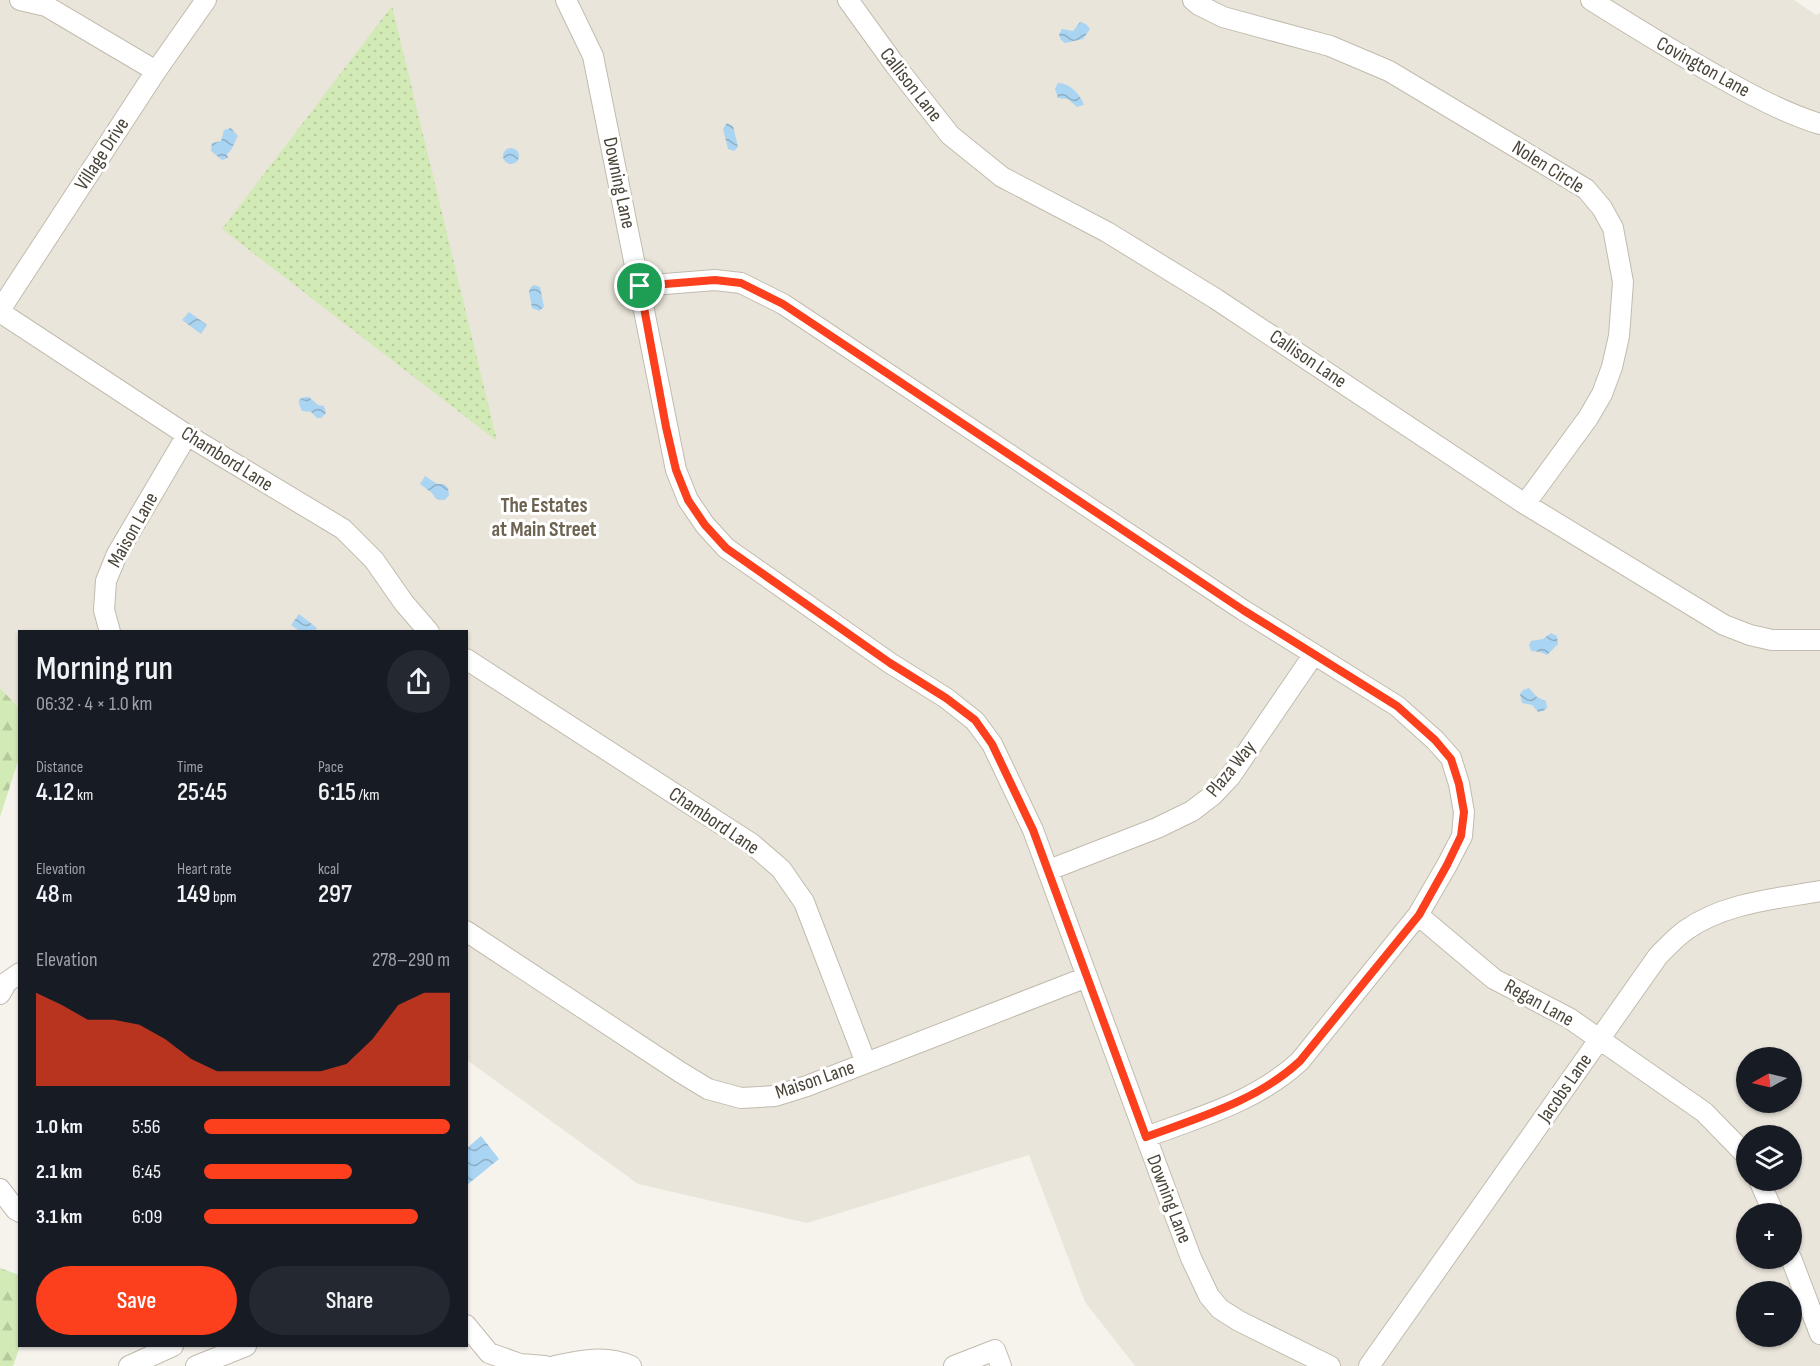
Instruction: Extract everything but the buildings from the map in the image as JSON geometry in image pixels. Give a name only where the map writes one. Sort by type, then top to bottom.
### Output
[{"type":"street","points":[[20,0],[46,6],[156,71]]},
{"type":"street","name":"Village Drive","points":[[0,311],[156,71],[206,0]]},
{"type":"street","name":"Downing Lane","points":[[566,0],[593,56],[666,427],[676,470],[688,500],[705,525],[726,548],[975,720],[992,744],[1033,830],[1191,1258],[1209,1296],[1220,1309],[1239,1321],[1330,1366]]},
{"type":"street","name":"Callison Lane","points":[[848,0],[950,135],[1002,177],[1107,232],[1216,299],[1525,504],[1724,625],[1772,640],[1820,640]]},
{"type":"street","name":"Nolen Circle","points":[[1194,0],[1198,5],[1223,17],[1330,46],[1389,70],[1586,189],[1602,208],[1613,228],[1623,282],[1619,336],[1612,367],[1602,394],[1588,418],[1525,504]]},
{"type":"street","name":"Covington Lane","points":[[1591,0],[1665,47],[1758,99],[1800,118],[1820,124]]},
{"type":"street","points":[[640,286],[715,280],[741,283],[783,304],[1243,610],[1397,706],[1435,740],[1451,759],[1459,784],[1464,812],[1461,836],[1419,915],[1300,1061],[1283,1077],[1259,1092],[1225,1108],[1146,1137]]},
{"type":"street","name":"Chambord Lane","points":[[0,311],[187,435],[343,529],[374,560],[404,603],[427,630]]},
{"type":"street","name":"Maison Lane","points":[[109,630],[104,610],[106,581],[113,563],[187,435]]},
{"type":"street","name":"Plaza Way","points":[[1049,870],[1157,828],[1192,811],[1213,795],[1230,777],[1314,654]]},
{"type":"street","name":"Chambord Lane","points":[[468,660],[752,844],[781,869],[804,903],[866,1063]]},
{"type":"street","name":"Jacobs Lane","points":[[1369,1366],[1658,956],[1686,930],[1722,911],[1746,904],[1820,891]]},
{"type":"street","name":"Regan Lane","points":[[1419,915],[1494,979],[1569,1018],[1704,1112],[1736,1145]]},
{"type":"street","name":"Maison Lane","points":[[468,932],[708,1089],[741,1098],[775,1096],[1087,977]]},
{"type":"street","points":[[0,994],[7,982],[18,974]]},
{"type":"street","points":[[0,1189],[18,1211]]},
{"type":"street","points":[[1795,1269],[1820,1334]]},
{"type":"street","points":[[468,1328],[488,1359],[546,1366]]},
{"type":"street","points":[[129,1366],[171,1347]]},
{"type":"street","points":[[196,1366],[244,1347]]},
{"type":"street","points":[[954,1366],[995,1350],[1001,1366]]},
{"type":"street","points":[[555,1366],[585,1359],[619,1361],[631,1366]]},
{"type":"shaded area","points":[[0,0],[1794,0],[1816,15],[1820,13],[1820,1366],[1135,1366],[1085,1302],[1029,1155],[807,1223],[638,1184],[468,1061],[468,630],[18,630],[18,707],[0,688]]},
{"type":"green space","points":[[392,6],[497,441],[222,229]]},
{"type":"green space","points":[[0,688],[18,707],[18,761],[0,817]]},
{"type":"green space","points":[[0,1268],[18,1275],[20,1347],[13,1366],[0,1366]]},
{"type":"water","points":[[1080,22],[1086,24],[1090,29],[1083,39],[1065,43],[1061,40],[1059,34],[1062,29],[1073,31]]},
{"type":"water","points":[[1058,83],[1074,90],[1084,105],[1077,107],[1068,99],[1058,98],[1055,89]]},
{"type":"water","points":[[727,123],[733,126],[738,147],[734,151],[728,149],[723,129]]},
{"type":"water","points":[[231,128],[238,136],[227,154],[228,158],[222,160],[211,151],[212,143],[221,141],[224,130]]},
{"type":"water","points":[[508,148],[514,148],[519,156],[517,162],[508,164],[503,159],[503,153]]},
{"type":"water","points":[[534,285],[540,287],[544,307],[539,311],[532,308],[529,291]]},
{"type":"water","points":[[189,312],[207,325],[201,334],[182,320]]},
{"type":"water","points":[[305,397],[324,406],[326,413],[321,418],[317,418],[311,412],[302,411],[299,399]]},
{"type":"water","points":[[425,476],[448,488],[449,495],[445,500],[436,499],[420,484]]},
{"type":"water","points":[[299,614],[317,628],[316,630],[298,630],[291,625]]},
{"type":"water","points":[[1551,633],[1557,636],[1558,644],[1547,655],[1531,651],[1529,645],[1531,641],[1543,639]]},
{"type":"water","points":[[1529,688],[1537,697],[1546,701],[1547,708],[1543,711],[1538,712],[1532,705],[1522,703],[1520,694]]},
{"type":"water","points":[[481,1136],[499,1159],[468,1184],[468,1147]]},
{"type":"district","name":"The Estates at Main Street","points":[[544,517]]},
{"type":"route","points":[[715,280],[741,283],[783,304],[1243,610],[1397,706],[1435,740],[1451,759],[1459,784],[1464,812],[1461,836],[1447,865],[1419,915],[1300,1061],[1283,1077],[1259,1092],[1225,1108],[1146,1137],[1049,870],[1033,830],[992,744],[975,720],[726,548],[705,525],[688,500],[676,470],[640,286],[715,280]]}]
